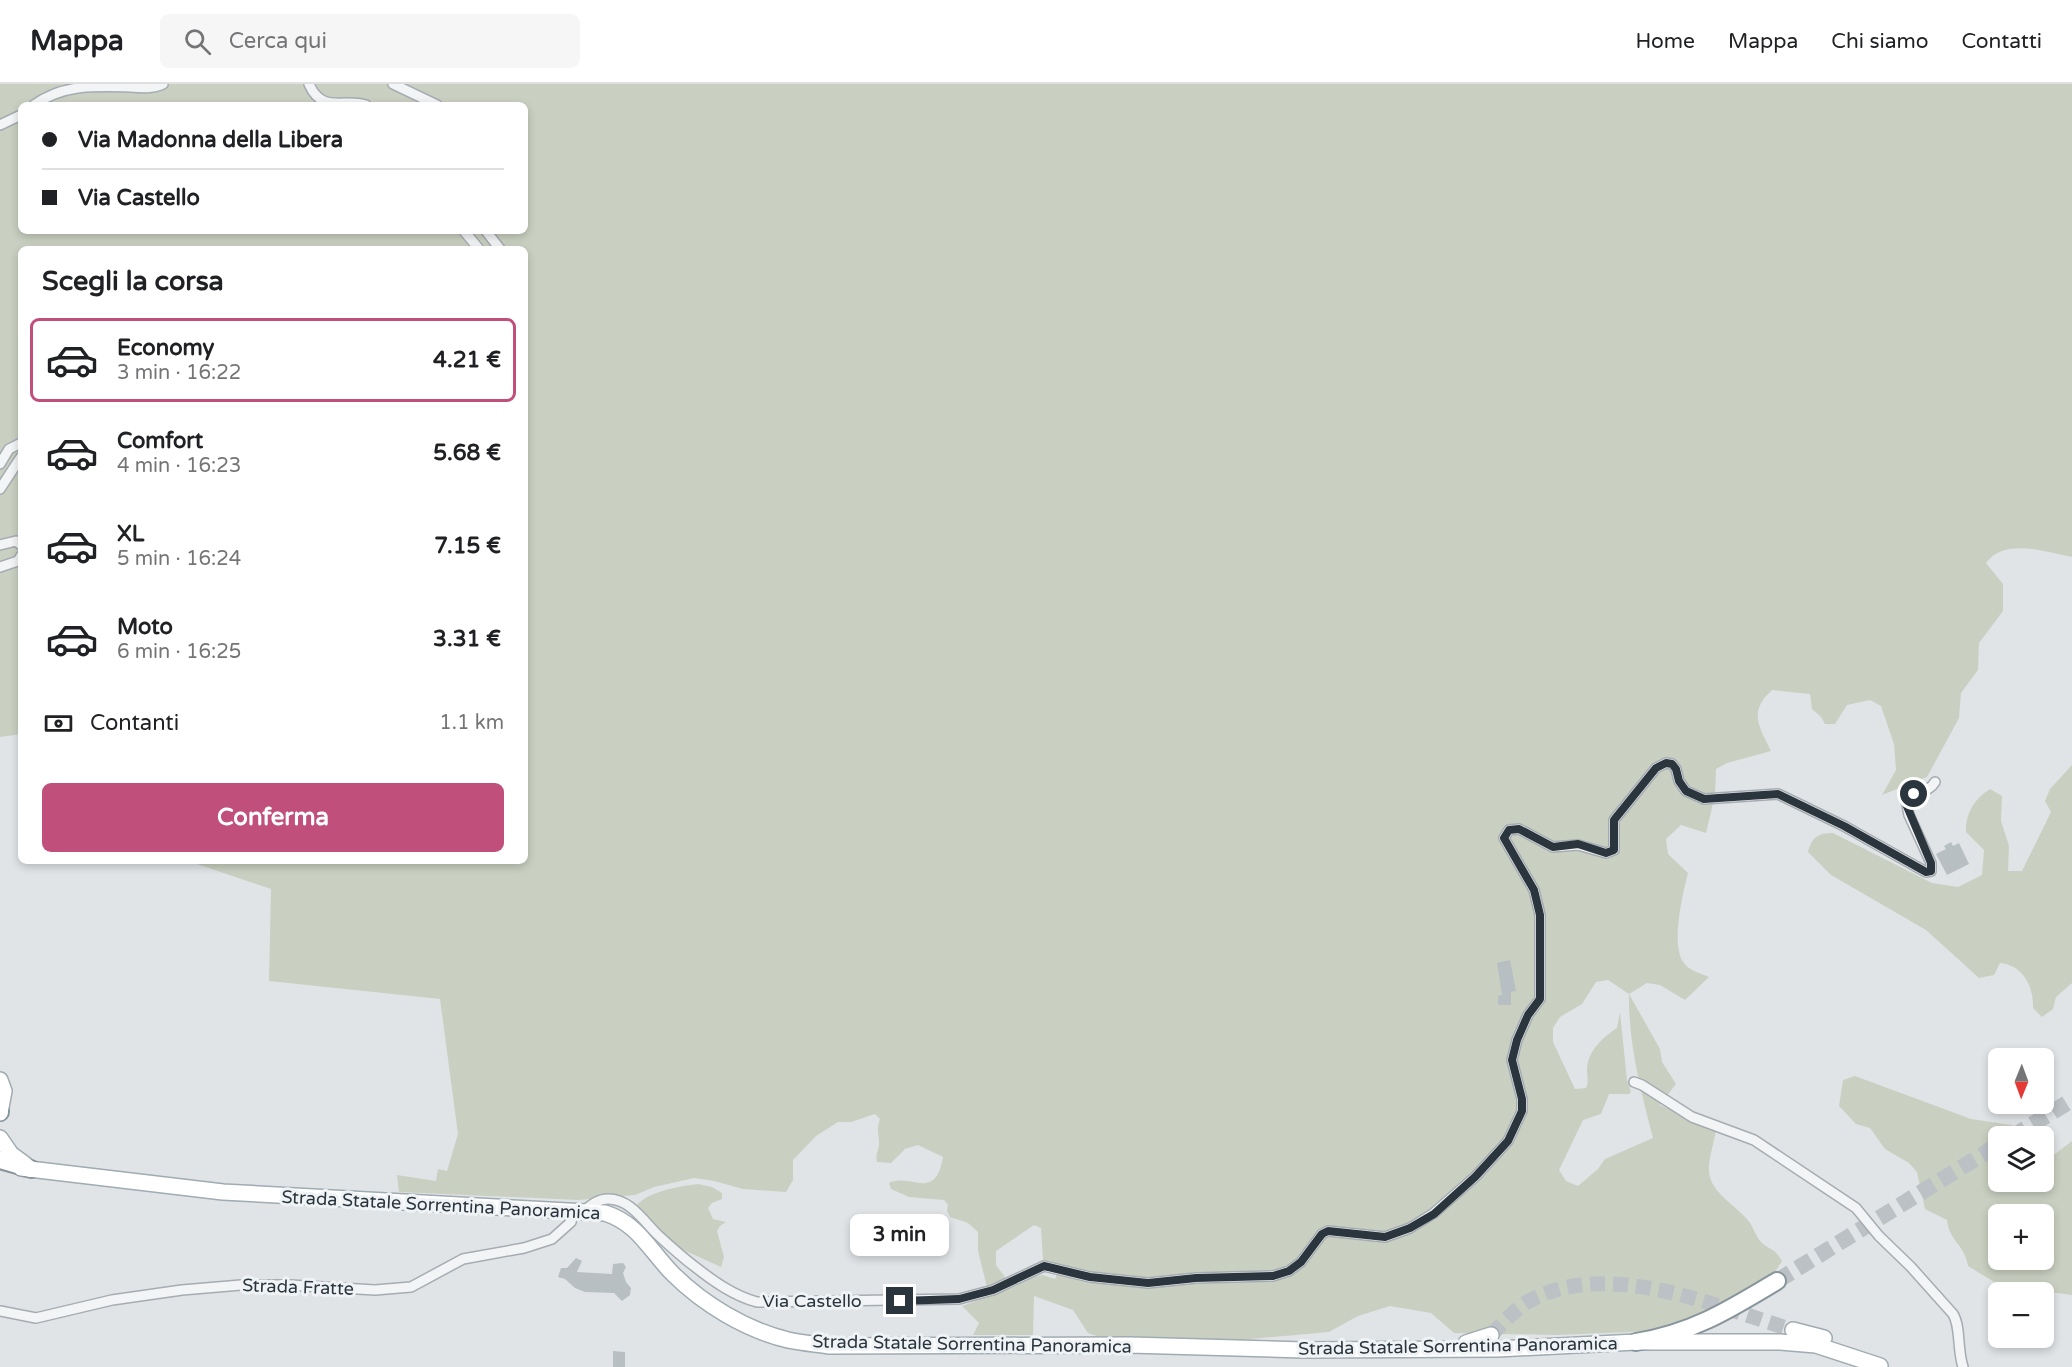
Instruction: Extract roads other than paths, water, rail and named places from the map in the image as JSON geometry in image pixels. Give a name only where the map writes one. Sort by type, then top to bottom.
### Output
[{"type":"highway","points":[[0,1160],[31,1168]]},
{"type":"highway","points":[[1636,1342],[1673,1335],[1703,1324],[1777,1281]]},
{"type":"main road","points":[[0,1080],[4,1091],[0,1112]]},
{"type":"main road","points":[[0,1138],[11,1155],[31,1168]]},
{"type":"main road","name":"Strada Statale Sorrentina Panoramica","points":[[0,1166],[223,1192],[605,1213],[622,1218],[633,1227],[673,1274],[710,1303],[748,1326],[788,1340],[829,1346],[1130,1345],[1291,1350],[1533,1348],[1636,1342],[1797,1343],[1837,1351],[1880,1366],[1849,1348],[1793,1330]]},
{"type":"main road","points":[[1442,1349],[1491,1335]]},
{"type":"street","points":[[39,102],[62,89],[85,84],[143,88],[163,84]]},
{"type":"street","points":[[309,84],[320,100],[326,102]]},
{"type":"street","points":[[393,84],[431,102]]},
{"type":"street","points":[[0,125],[18,116]]},
{"type":"street","points":[[466,234],[476,246]]},
{"type":"street","points":[[488,234],[498,246]]},
{"type":"street","points":[[0,464],[9,449],[18,444]]},
{"type":"street","points":[[0,489],[18,461]]},
{"type":"street","points":[[0,544],[18,543]]},
{"type":"street","points":[[0,567],[18,561]]},
{"type":"street","name":"Via Castello","points":[[579,1211],[595,1202],[608,1199],[632,1208],[693,1266],[740,1298],[758,1302],[959,1299],[993,1290],[1044,1266],[1090,1277],[1148,1283],[1196,1278],[1273,1276],[1289,1271],[1301,1262],[1322,1234],[1328,1231],[1385,1237],[1410,1228],[1434,1214],[1475,1177],[1508,1141],[1522,1111],[1522,1099],[1512,1060],[1517,1040],[1528,1015],[1540,999],[1540,915],[1534,890],[1504,838],[1509,830],[1519,829],[1553,847],[1578,844],[1606,853],[1614,850],[1614,820],[1656,768],[1666,763],[1672,764],[1676,769],[1679,781],[1686,791],[1704,799],[1778,794],[1844,826],[1926,872],[1931,871],[1931,863],[1909,814],[1906,800],[1914,794],[1924,792],[1935,782]]},
{"type":"street","points":[[1634,1082],[1642,1084],[1692,1117],[1754,1140],[1856,1208],[1958,1321],[1958,1347],[1963,1367]]},
{"type":"street","name":"Strada Fratte","points":[[0,1311],[36,1318],[112,1300],[182,1290],[235,1286],[290,1285],[375,1290],[411,1287],[464,1259],[524,1248],[552,1239],[571,1222],[579,1211]]},
{"type":"tunnel","points":[[2030,1126],[2072,1100]]},
{"type":"tunnel","points":[[1777,1281],[1988,1151]]},
{"type":"tunnel","points":[[1491,1335],[1529,1301],[1560,1289],[1592,1284],[1626,1285],[1661,1290],[1730,1309],[1793,1330]]}]
